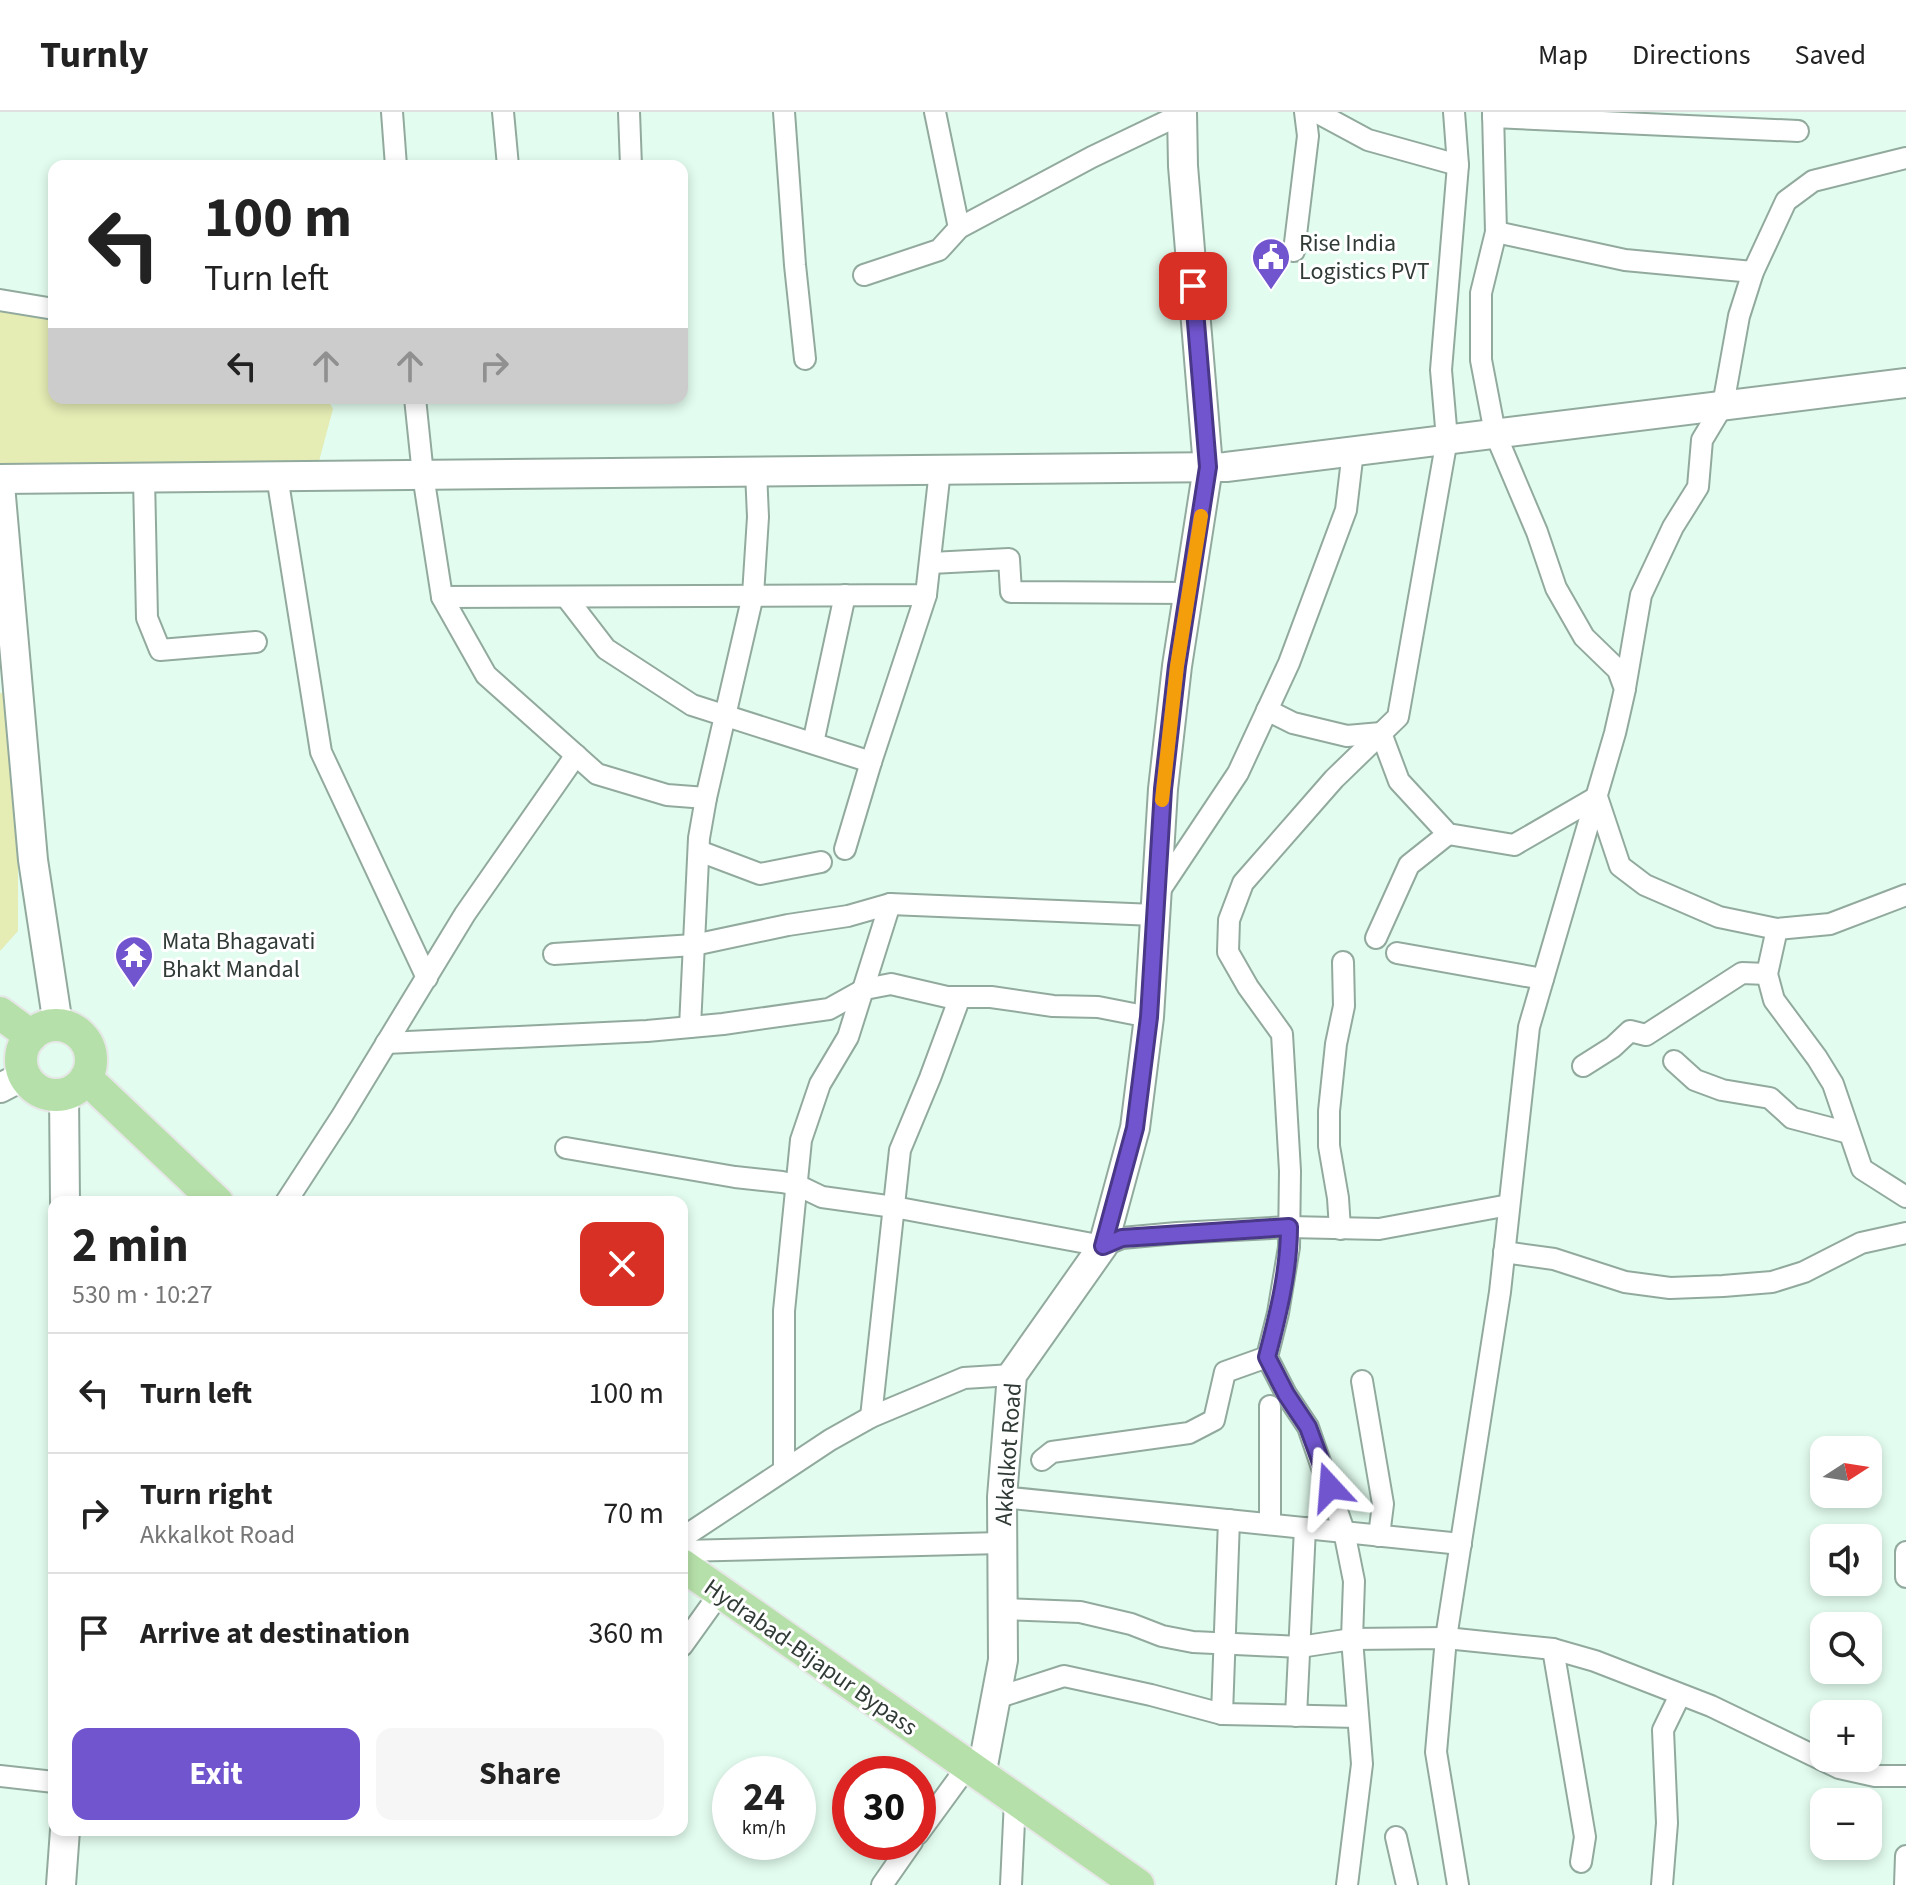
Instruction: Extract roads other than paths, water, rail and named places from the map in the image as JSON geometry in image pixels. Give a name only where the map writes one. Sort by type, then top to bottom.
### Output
[{"type":"main road","points":[[0,1013],[23,1053],[31,1085],[41,1091],[75,1086],[90,1067],[87,1044],[70,1028],[23,1053]]},
{"type":"main road","points":[[75,1086],[204,1196]]},
{"type":"main road","name":"Hydrabad-Bijapur Bypass","points":[[688,1569],[1138,1885]]},
{"type":"street","points":[[392,112],[396,160]]},
{"type":"street","points":[[503,112],[507,160]]},
{"type":"street","points":[[629,112],[631,160]]},
{"type":"street","points":[[784,112],[805,359]]},
{"type":"street","points":[[935,112],[959,228]]},
{"type":"street","points":[[1294,251],[1308,136],[1305,112]]},
{"type":"street","points":[[1316,112],[1368,140],[1458,165]]},
{"type":"street","points":[[1347,1885],[1362,1764],[1352,1639],[1354,1581],[1344,1531],[1308,1427],[1267,1357],[1282,1286],[1289,1227],[1290,1171],[1282,1034],[1248,987],[1228,952],[1229,920],[1243,883],[1334,779],[1398,717],[1447,439],[1441,370],[1458,165],[1454,112]]},
{"type":"street","points":[[864,275],[939,250],[959,228],[1092,157],[1183,113]]},
{"type":"street","name":"Akkalkot Road","points":[[974,1772],[996,1698],[1003,1660],[1002,1497],[1012,1375],[1103,1246],[1135,1128],[1149,1017],[1163,789],[1177,666],[1208,467],[1183,166],[1183,113]]},
{"type":"street","points":[[1625,689],[1618,670],[1584,637],[1556,588],[1537,532],[1495,433],[1481,360],[1481,293],[1496,232],[1493,114],[1798,131]]},
{"type":"street","points":[[1458,1885],[1436,1752],[1446,1638],[1500,1292],[1529,1027],[1597,797],[1625,689],[1641,595],[1673,527],[1698,487],[1702,440],[1723,405],[1739,316],[1753,272],[1786,201],[1813,181],[1906,158]]},
{"type":"street","points":[[1496,232],[1625,260],[1753,272]]},
{"type":"street","points":[[0,300],[48,308]]},
{"type":"street","points":[[23,1053],[33,860],[9,693],[0,482],[277,476],[1226,467],[1906,383]]},
{"type":"street","points":[[416,404],[442,597],[486,675],[597,774],[667,795],[706,798]]},
{"type":"street","points":[[554,954],[694,945],[848,916],[890,904],[1156,905],[1238,773],[1267,710],[1324,576],[1346,510],[1353,451]]},
{"type":"street","points":[[845,849],[926,595],[940,470]]},
{"type":"street","points":[[690,1027],[699,851],[706,798],[753,595],[758,517],[756,471]]},
{"type":"street","points":[[277,476],[321,752],[427,978]]},
{"type":"street","points":[[144,478],[147,618],[160,650],[256,642]]},
{"type":"street","points":[[931,563],[1009,559],[1011,592],[1189,593]]},
{"type":"street","points":[[813,743],[845,595]]},
{"type":"street","points":[[442,597],[926,595]]},
{"type":"street","points":[[566,597],[606,649],[692,705],[871,762]]},
{"type":"street","points":[[1267,710],[1293,723],[1347,736],[1381,733]]},
{"type":"street","points":[[1381,733],[1399,781],[1448,834],[1514,845],[1597,797]]},
{"type":"street","points":[[290,1196],[465,914],[576,755]]},
{"type":"street","points":[[1597,797],[1620,866],[1645,885],[1719,917],[1777,929],[1830,924],[1906,895]]},
{"type":"street","points":[[1376,938],[1409,865],[1448,834]]},
{"type":"street","points":[[699,851],[760,874],[821,862]]},
{"type":"street","points":[[784,1470],[784,1311],[801,1140],[820,1084],[848,1037],[890,904]]},
{"type":"street","points":[[1777,929],[1767,974],[1774,1000],[1833,1084],[1862,1169],[1906,1197]]},
{"type":"street","points":[[1397,953],[1543,979]]},
{"type":"street","points":[[1340,1229],[1329,1146],[1329,1111],[1336,1044],[1344,1006],[1343,962]]},
{"type":"street","points":[[1583,1066],[1613,1047],[1630,1031],[1646,1035],[1742,973],[1767,974]]},
{"type":"street","points":[[386,1043],[690,1027],[829,1009],[865,989],[891,984],[947,997],[991,997],[1053,1006],[1098,1007],[1149,1017]]},
{"type":"street","points":[[871,1417],[900,1150],[960,997]]},
{"type":"street","points":[[1674,1061],[1695,1080],[1722,1090],[1770,1098],[1792,1118],[1849,1133]]},
{"type":"street","points":[[66,1196],[75,1086]]},
{"type":"street","points":[[566,1148],[797,1185],[822,1197],[894,1207],[1103,1246],[1122,1238],[1289,1227],[1379,1229],[1509,1205]]},
{"type":"street","points":[[1504,1252],[1554,1259],[1625,1282],[1670,1288],[1723,1286],[1772,1282],[1804,1272],[1861,1243],[1906,1233]]},
{"type":"street","points":[[1042,1460],[1052,1452],[1189,1433],[1214,1420],[1225,1372],[1267,1357]]},
{"type":"street","points":[[688,1534],[830,1440],[871,1417],[964,1378],[1012,1375]]},
{"type":"street","points":[[1362,1381],[1383,1504],[1379,1536]]},
{"type":"street","points":[[1270,1406],[1270,1524]]},
{"type":"street","points":[[1002,1497],[1461,1544]]},
{"type":"street","points":[[1222,1714],[1229,1520]]},
{"type":"street","points":[[1296,1716],[1305,1528]]},
{"type":"street","points":[[688,1551],[1001,1543]]},
{"type":"street","points":[[1906,1552],[1906,1577]]},
{"type":"street","points":[[688,1638],[720,1593]]},
{"type":"street","points":[[1002,1609],[1080,1612],[1193,1642],[1300,1647],[1352,1639],[1446,1638],[1553,1649],[1595,1661],[1680,1695],[1763,1730],[1839,1768],[1875,1776],[1906,1776]]},
{"type":"street","points":[[1553,1649],[1585,1837],[1581,1862]]},
{"type":"street","points":[[996,1698],[1064,1676],[1222,1714],[1358,1717]]},
{"type":"street","points":[[1662,1885],[1667,1823],[1663,1730],[1680,1695]]},
{"type":"street","points":[[936,1814],[974,1772]]},
{"type":"street","points":[[0,1776],[48,1781]]},
{"type":"street","points":[[1011,1885],[1015,1800]]},
{"type":"street","points":[[61,1885],[65,1836]]},
{"type":"street","points":[[1396,1837],[1407,1885]]},
{"type":"street","points":[[1905,1885],[1906,1856]]},
{"type":"street","points":[[882,1885],[899,1860]]},
{"type":"place","name":"Rise India Logistics PVT","points":[[1271,291]]},
{"type":"place","name":"Mata Bhagavati Bhakt Mandal","points":[[134,989]]}]
